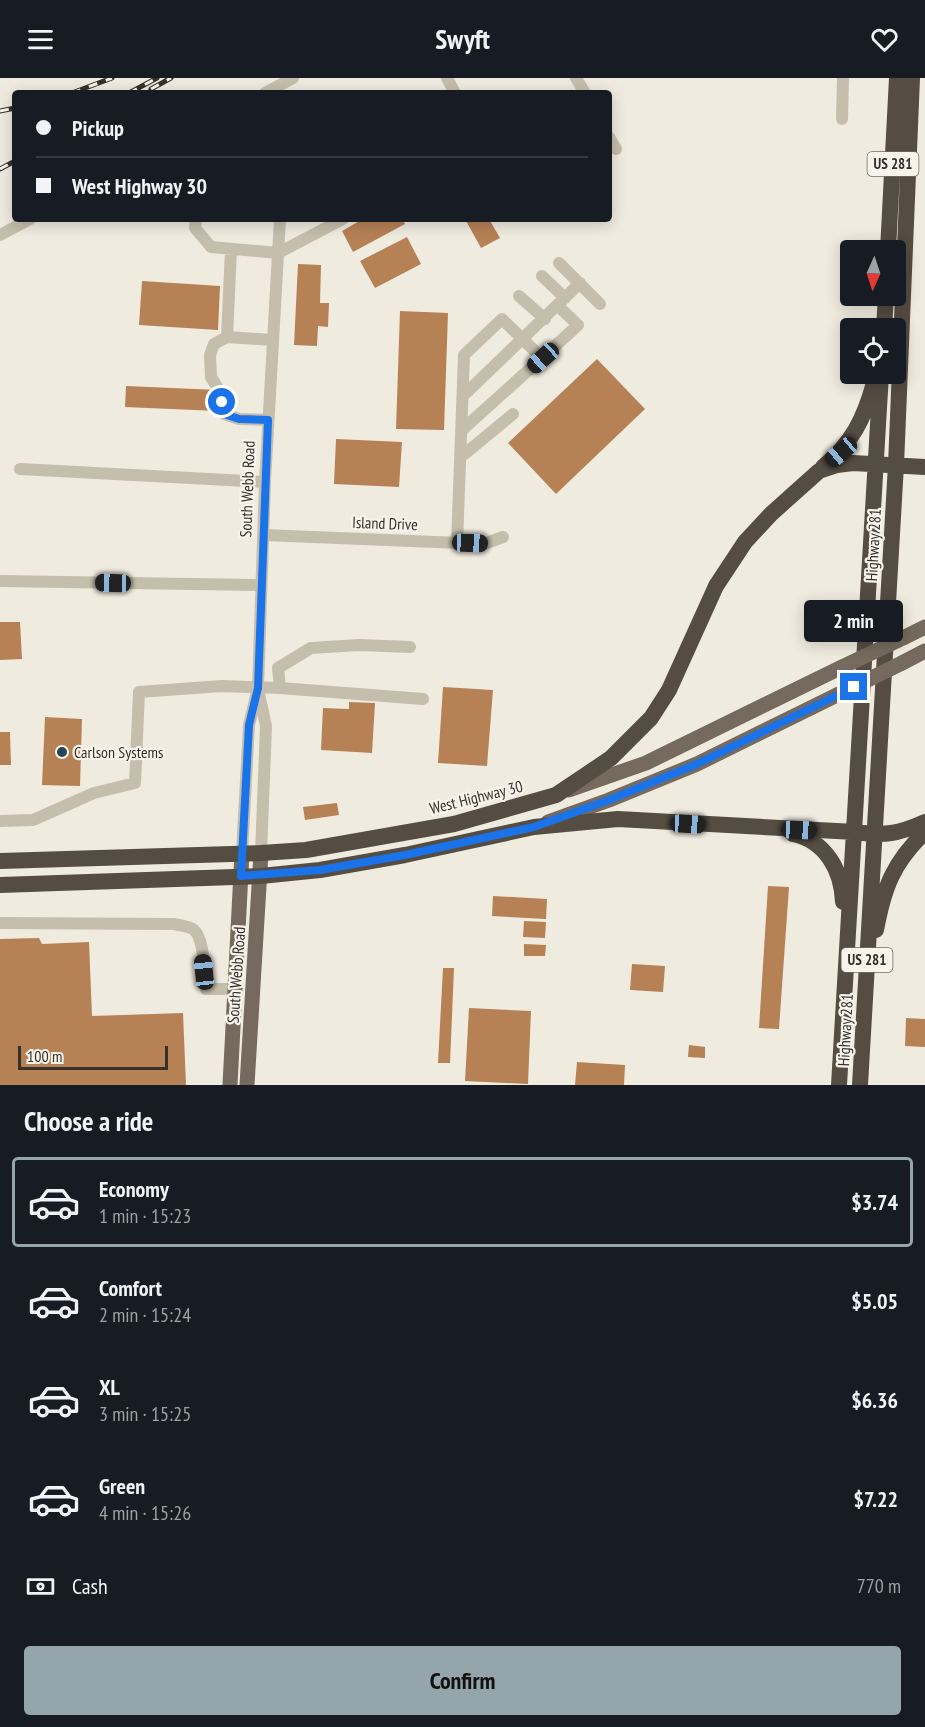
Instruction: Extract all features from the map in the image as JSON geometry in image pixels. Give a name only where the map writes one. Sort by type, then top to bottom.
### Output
[{"type":"highway","name":"US 281","points":[[889,240],[897,78]]},
{"type":"highway","name":"Highway 281","points":[[860,1085],[896,465],[912,78]]},
{"type":"highway","points":[[556,795],[611,758],[651,718],[669,690],[716,586],[745,542],[771,514],[841,452],[853,435],[870,399],[874,384]]},
{"type":"highway","name":"Highway 281","points":[[839,1085],[880,384]]},
{"type":"highway","points":[[819,471],[837,465],[876,464],[925,467]]},
{"type":"highway","name":"West Highway 30","points":[[0,861],[306,850],[454,824],[556,795]]},
{"type":"highway","points":[[0,885],[261,876],[320,870],[405,855],[534,827],[618,819],[855,832],[873,835],[900,833],[925,822]]},
{"type":"highway","points":[[757,828],[798,835],[813,841],[833,862],[843,891],[845,991]]},
{"type":"highway","points":[[865,996],[887,882],[908,848],[925,832]]},
{"type":"main road","name":"West Highway 30","points":[[556,795],[646,763],[925,627]]},
{"type":"main road","points":[[534,827],[609,800],[697,764],[925,651]]},
{"type":"main road","name":"South Webb Road","points":[[247,1085],[261,853]]},
{"type":"main road","name":"South Webb Road","points":[[230,1085],[242,854]]},
{"type":"street","points":[[842,119],[843,78]]},
{"type":"street","points":[[272,90],[289,82]]},
{"type":"street","points":[[612,142],[616,149]]},
{"type":"street","points":[[0,235],[24,222]]},
{"type":"street","points":[[196,222],[195,228],[211,247],[278,253],[337,222]]},
{"type":"street","name":"South Webb Road","points":[[242,854],[249,725],[258,688],[265,482],[280,222]]},
{"type":"street","points":[[227,337],[231,250]]},
{"type":"street","points":[[559,263],[600,304]]},
{"type":"street","points":[[462,430],[578,325],[542,276]]},
{"type":"street","points":[[463,396],[580,284]]},
{"type":"street","points":[[519,296],[544,319]]},
{"type":"street","points":[[457,543],[464,355],[502,319],[543,358]]},
{"type":"street","points":[[268,420],[239,419],[224,414],[219,390],[211,377],[210,355],[214,344],[227,337],[273,340]]},
{"type":"street","points":[[461,457],[513,414]]},
{"type":"street","points":[[20,469],[265,482]]},
{"type":"street","name":"Island Drive","points":[[264,535],[484,544],[503,537]]},
{"type":"street","points":[[0,581],[261,585]]},
{"type":"street","points":[[280,688],[278,668],[312,648],[359,645],[410,647]]},
{"type":"street","points":[[0,821],[33,820],[94,793],[135,783],[139,692],[222,686],[423,699]]},
{"type":"street","name":"South Webb Road","points":[[258,688],[266,726],[261,853]]},
{"type":"street","points":[[0,923],[174,924],[186,926],[195,930],[201,938],[206,989],[235,989]]},
{"type":"building","points":[[358,222],[404,222],[405,224],[353,252],[342,231]]},
{"type":"building","points":[[467,222],[491,222],[500,238],[481,248]]},
{"type":"building","points":[[407,237],[421,264],[375,288],[360,261]]},
{"type":"building","points":[[298,264],[321,265],[320,303],[329,303],[328,327],[318,326],[317,346],[294,345]]},
{"type":"building","points":[[142,281],[220,286],[218,330],[139,325]]},
{"type":"building","points":[[400,311],[448,313],[444,430],[396,429]]},
{"type":"building","points":[[597,359],[645,409],[556,494],[508,443]]},
{"type":"building","points":[[126,386],[218,390],[217,411],[125,407]]},
{"type":"building","points":[[336,439],[402,442],[399,487],[334,484]]},
{"type":"building","points":[[0,622],[20,622],[22,659],[0,660]]},
{"type":"building","points":[[443,687],[493,690],[487,766],[438,763]]},
{"type":"building","points":[[349,702],[375,703],[372,753],[321,750],[323,708],[349,709]]},
{"type":"building","name":"Carlson Systems","points":[[45,717],[82,719],[80,786],[42,785]]},
{"type":"building","points":[[0,732],[10,732],[11,765],[0,765]]},
{"type":"building","points":[[337,803],[339,815],[305,820],[303,807]]},
{"type":"building","points":[[768,886],[789,887],[779,1029],[759,1028]]},
{"type":"building","points":[[493,896],[547,899],[546,919],[492,916]]},
{"type":"building","points":[[524,921],[546,922],[545,938],[523,937]]},
{"type":"building","points":[[39,938],[42,944],[89,942],[92,1016],[183,1013],[186,1085],[0,1085],[0,939]]},
{"type":"building","points":[[524,944],[546,945],[545,956],[524,956]]},
{"type":"building","points":[[632,964],[665,966],[663,992],[630,990]]},
{"type":"building","points":[[443,968],[454,968],[450,1063],[438,1063]]},
{"type":"building","points":[[469,1008],[531,1011],[528,1084],[465,1081]]},
{"type":"building","points":[[906,1018],[925,1019],[925,1047],[905,1046]]},
{"type":"building","points":[[689,1045],[705,1047],[705,1058],[688,1057]]},
{"type":"building","points":[[577,1062],[625,1065],[624,1085],[575,1085]]},
{"type":"railway","points":[[80,90],[112,78]]},
{"type":"railway","points":[[135,90],[157,78]]},
{"type":"railway","points":[[151,89],[171,78]]},
{"type":"railway","points":[[0,111],[12,109]]},
{"type":"railway","points":[[0,169],[12,163]]},
{"type":"place","name":"Carlson Systems","points":[[62,752]]},
{"type":"route","points":[[222,402],[224,414],[239,419],[268,420],[258,688],[249,725],[241,876],[320,870],[405,855],[534,827],[609,800],[697,764],[854,687]]}]
